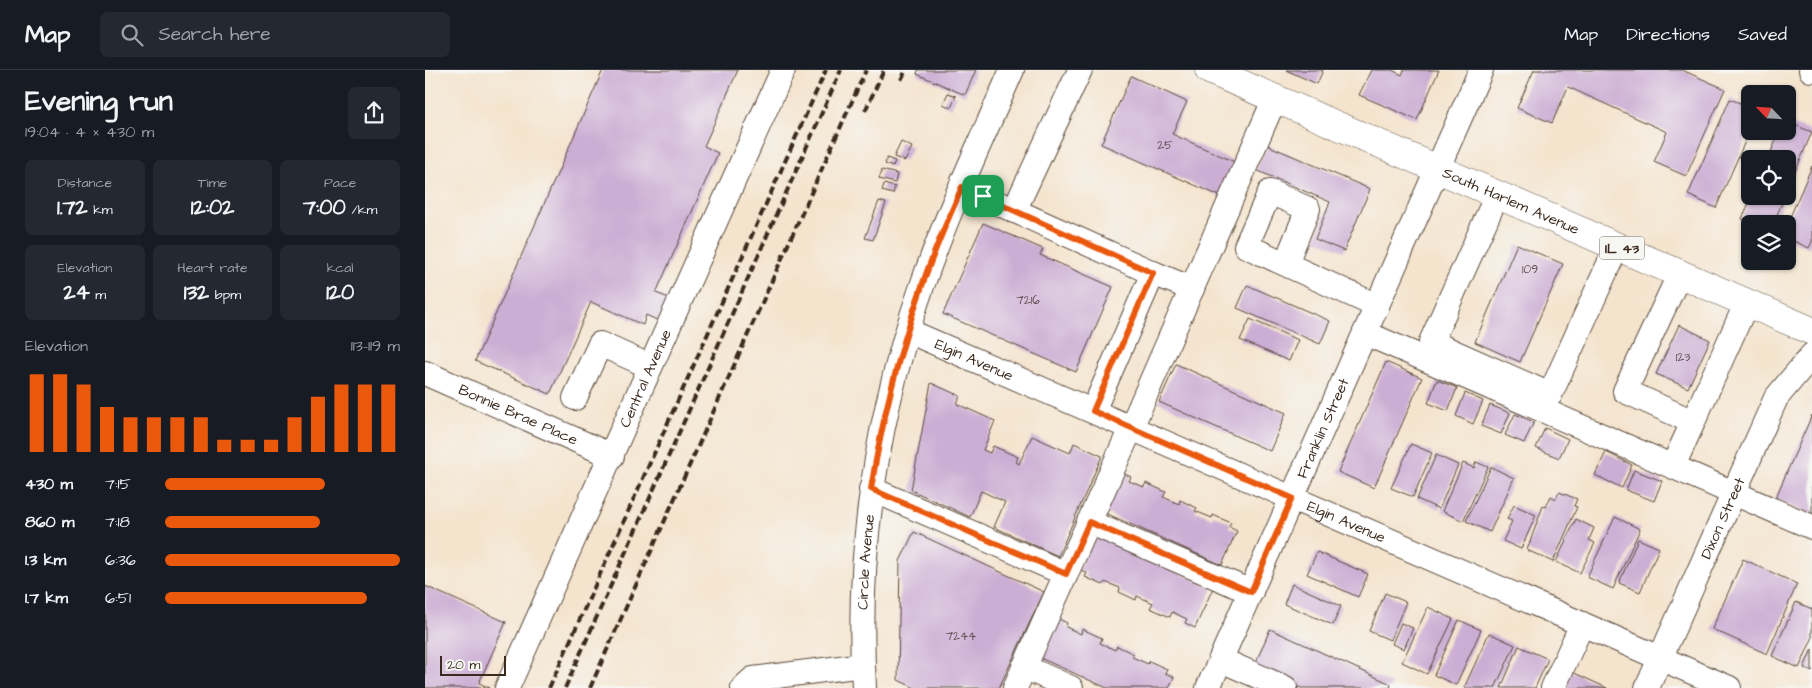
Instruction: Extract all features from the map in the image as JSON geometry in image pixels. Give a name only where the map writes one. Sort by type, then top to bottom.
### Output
[{"type":"main road","name":"South Harlem Avenue","points":[[1209,70],[1812,331]]},
{"type":"street","name":"Central Avenue","points":[[507,688],[611,456],[649,366],[783,70]]},
{"type":"street","name":"Circle Avenue","points":[[863,676],[867,541],[871,489],[892,386],[922,286],[1012,70]]},
{"type":"street","points":[[1014,211],[1080,70]]},
{"type":"street","name":"Franklin Street","points":[[1209,688],[1481,70]]},
{"type":"street","points":[[1015,688],[1275,98]]},
{"type":"street","points":[[962,187],[1192,289]]},
{"type":"street","points":[[1497,195],[1431,342],[1550,395],[1617,246]]},
{"type":"street","points":[[1285,263],[1377,306]]},
{"type":"street","points":[[1093,411],[1153,273]]},
{"type":"street","points":[[1680,273],[1625,391],[1693,422]]},
{"type":"street","points":[[1673,466],[1747,302]]},
{"type":"street","name":"Elgin Avenue","points":[[908,331],[1729,688]]},
{"type":"street","points":[[1365,332],[1812,527]]},
{"type":"street","points":[[575,398],[600,344],[649,366]]},
{"type":"street","name":"Dixon Street","points":[[1647,688],[1776,398],[1812,355]]},
{"type":"street","name":"Bonnie Brae Place","points":[[425,372],[611,456]]},
{"type":"street","points":[[871,489],[1066,574]]},
{"type":"street","points":[[1089,522],[1251,592]]},
{"type":"street","points":[[1553,688],[1581,624]]},
{"type":"street","points":[[1221,660],[1285,688]]},
{"type":"street","points":[[1024,667],[1071,688]]},
{"type":"street","points":[[743,688],[753,679],[863,676]]},
{"type":"building","points":[[603,70],[738,70],[704,146],[718,153],[656,293],[669,298],[659,321],[646,315],[643,325],[591,302],[550,394],[475,361]]},
{"type":"building","points":[[918,70],[976,70],[965,95],[917,74]]},
{"type":"building","points":[[1286,70],[1323,70],[1317,84]]},
{"type":"building","points":[[1371,70],[1392,70],[1402,75],[1404,70],[1439,70],[1417,120],[1359,95]]},
{"type":"building","points":[[1534,70],[1682,70],[1725,89],[1686,176],[1654,162],[1667,132],[1568,87],[1552,123],[1517,108]]},
{"type":"building","points":[[1131,76],[1187,102],[1172,134],[1237,163],[1222,197],[1101,144]]},
{"type":"building","points":[[948,93],[956,96],[951,108],[943,104]]},
{"type":"building","points":[[1730,99],[1741,103],[1741,140],[1746,140],[1716,208],[1688,195]]},
{"type":"building","points":[[1796,126],[1812,132],[1796,170],[1796,150],[1772,150],[1776,140],[1796,140]]},
{"type":"building","points":[[901,142],[912,147],[905,161],[894,157]]},
{"type":"building","points":[[1267,145],[1370,189],[1344,251],[1315,239],[1330,202],[1256,170]]},
{"type":"building","points":[[887,158],[895,161],[893,167],[885,164]]},
{"type":"building","points":[[1812,166],[1812,242],[1809,248],[1796,242],[1796,215],[1791,215]]},
{"type":"building","points":[[882,170],[897,174],[895,183],[879,179]]},
{"type":"building","points":[[884,184],[895,187],[893,194],[882,191]]},
{"type":"building","points":[[879,201],[886,203],[873,240],[865,238]]},
{"type":"building","points":[[1748,205],[1781,205],[1777,215],[1744,215]]},
{"type":"building","points":[[983,223],[1043,249],[1040,255],[1113,287],[1076,372],[943,314]]},
{"type":"building","points":[[1517,244],[1563,264],[1520,362],[1475,342]]},
{"type":"building","points":[[1247,285],[1330,321],[1320,344],[1237,308]]},
{"type":"building","points":[[1250,319],[1298,340],[1289,361],[1240,340]]},
{"type":"building","points":[[1679,325],[1710,340],[1688,388],[1656,374]]},
{"type":"building","points":[[1386,362],[1422,378],[1374,488],[1338,472]]},
{"type":"building","points":[[1176,364],[1286,413],[1270,451],[1159,402]]},
{"type":"building","points":[[1437,380],[1457,388],[1448,411],[1428,403]]},
{"type":"building","points":[[931,383],[960,396],[957,404],[995,421],[983,450],[990,453],[993,446],[1018,457],[1016,462],[1019,464],[1032,436],[1070,453],[1074,443],[1102,456],[1058,556],[994,527],[1005,502],[981,491],[970,517],[911,490]]},
{"type":"building","points":[[1465,393],[1483,401],[1473,424],[1456,416]]},
{"type":"building","points":[[1490,405],[1510,413],[1501,434],[1481,426]]},
{"type":"building","points":[[1515,414],[1534,422],[1524,443],[1505,435]]},
{"type":"building","points":[[1812,415],[1812,515],[1775,499]]},
{"type":"building","points":[[1545,428],[1568,439],[1559,458],[1536,448]]},
{"type":"building","points":[[1411,444],[1432,453],[1413,497],[1391,488]]},
{"type":"building","points":[[1606,452],[1632,465],[1622,488],[1595,475]]},
{"type":"building","points":[[1436,455],[1458,465],[1439,509],[1417,499]]},
{"type":"building","points":[[1476,462],[1488,467],[1463,521],[1442,511],[1463,463],[1474,468]]},
{"type":"building","points":[[1491,467],[1514,478],[1490,532],[1466,521]]},
{"type":"building","points":[[1634,470],[1662,481],[1654,501],[1626,490]]},
{"type":"building","points":[[1121,472],[1131,477],[1129,481],[1144,487],[1146,483],[1166,492],[1163,497],[1179,504],[1180,500],[1197,508],[1195,511],[1212,518],[1213,515],[1231,523],[1229,527],[1237,531],[1222,565],[1103,512]]},
{"type":"building","points":[[1559,492],[1577,499],[1574,506],[1577,507],[1553,562],[1527,550],[1543,506],[1546,507],[1551,496],[1556,499]]},
{"type":"building","points":[[1514,505],[1536,515],[1521,549],[1503,541],[1512,521],[1507,519]]},
{"type":"building","points":[[1615,517],[1640,529],[1613,589],[1587,577]]},
{"type":"building","points":[[1576,519],[1594,528],[1589,540],[1595,543],[1580,573],[1556,562]]},
{"type":"building","points":[[914,532],[1044,592],[999,688],[915,688],[898,680],[900,561]]},
{"type":"building","points":[[1094,535],[1213,588],[1195,628],[1185,623],[1187,619],[1172,612],[1170,617],[1150,608],[1153,603],[1137,596],[1136,600],[1119,592],[1120,588],[1105,582],[1103,585],[1085,577],[1087,573],[1079,569]]},
{"type":"building","points":[[1638,539],[1659,548],[1640,592],[1619,583]]},
{"type":"building","points":[[1317,552],[1368,574],[1358,597],[1307,574]]},
{"type":"building","points":[[1743,559],[1797,584],[1767,654],[1712,629]]},
{"type":"building","points":[[1292,584],[1341,606],[1333,625],[1284,604]]},
{"type":"building","points":[[425,586],[506,622],[479,683],[490,688],[425,688]]},
{"type":"building","points":[[1385,593],[1406,602],[1390,640],[1369,631]]},
{"type":"building","points":[[1796,602],[1812,609],[1812,639],[1799,668],[1772,656]]},
{"type":"building","points":[[1428,607],[1453,619],[1427,674],[1402,662]]},
{"type":"building","points":[[1057,618],[1067,623],[1066,627],[1081,634],[1082,629],[1102,638],[1100,643],[1115,650],[1117,646],[1134,654],[1132,657],[1148,664],[1149,661],[1167,669],[1165,673],[1174,677],[1169,688],[1107,688],[1040,658]]},
{"type":"building","points":[[1459,620],[1481,630],[1456,685],[1434,675]]},
{"type":"building","points":[[1401,623],[1413,628],[1404,649],[1392,644]]},
{"type":"building","points":[[1270,629],[1391,684],[1390,688],[1301,688],[1254,667]]},
{"type":"building","points":[[1489,633],[1515,645],[1495,688],[1464,688]]},
{"type":"building","points":[[1519,646],[1548,659],[1535,688],[1501,688]]},
{"type":"building","points":[[1812,649],[1812,672],[1804,668]]},
{"type":"building","points":[[1570,671],[1607,688],[1563,688]]},
{"type":"railway","points":[[549,688],[826,70]]},
{"type":"railway","points":[[565,688],[841,70]]},
{"type":"railway","points":[[590,688],[866,70]]},
{"type":"railway","points":[[865,111],[884,70]]},
{"type":"railway","points":[[901,80],[906,70]]},
{"type":"route","points":[[962,187],[983,196],[1153,273],[1093,411],[1292,498],[1251,592],[1089,522],[1066,574],[871,489],[892,386],[922,286],[962,187]]}]
